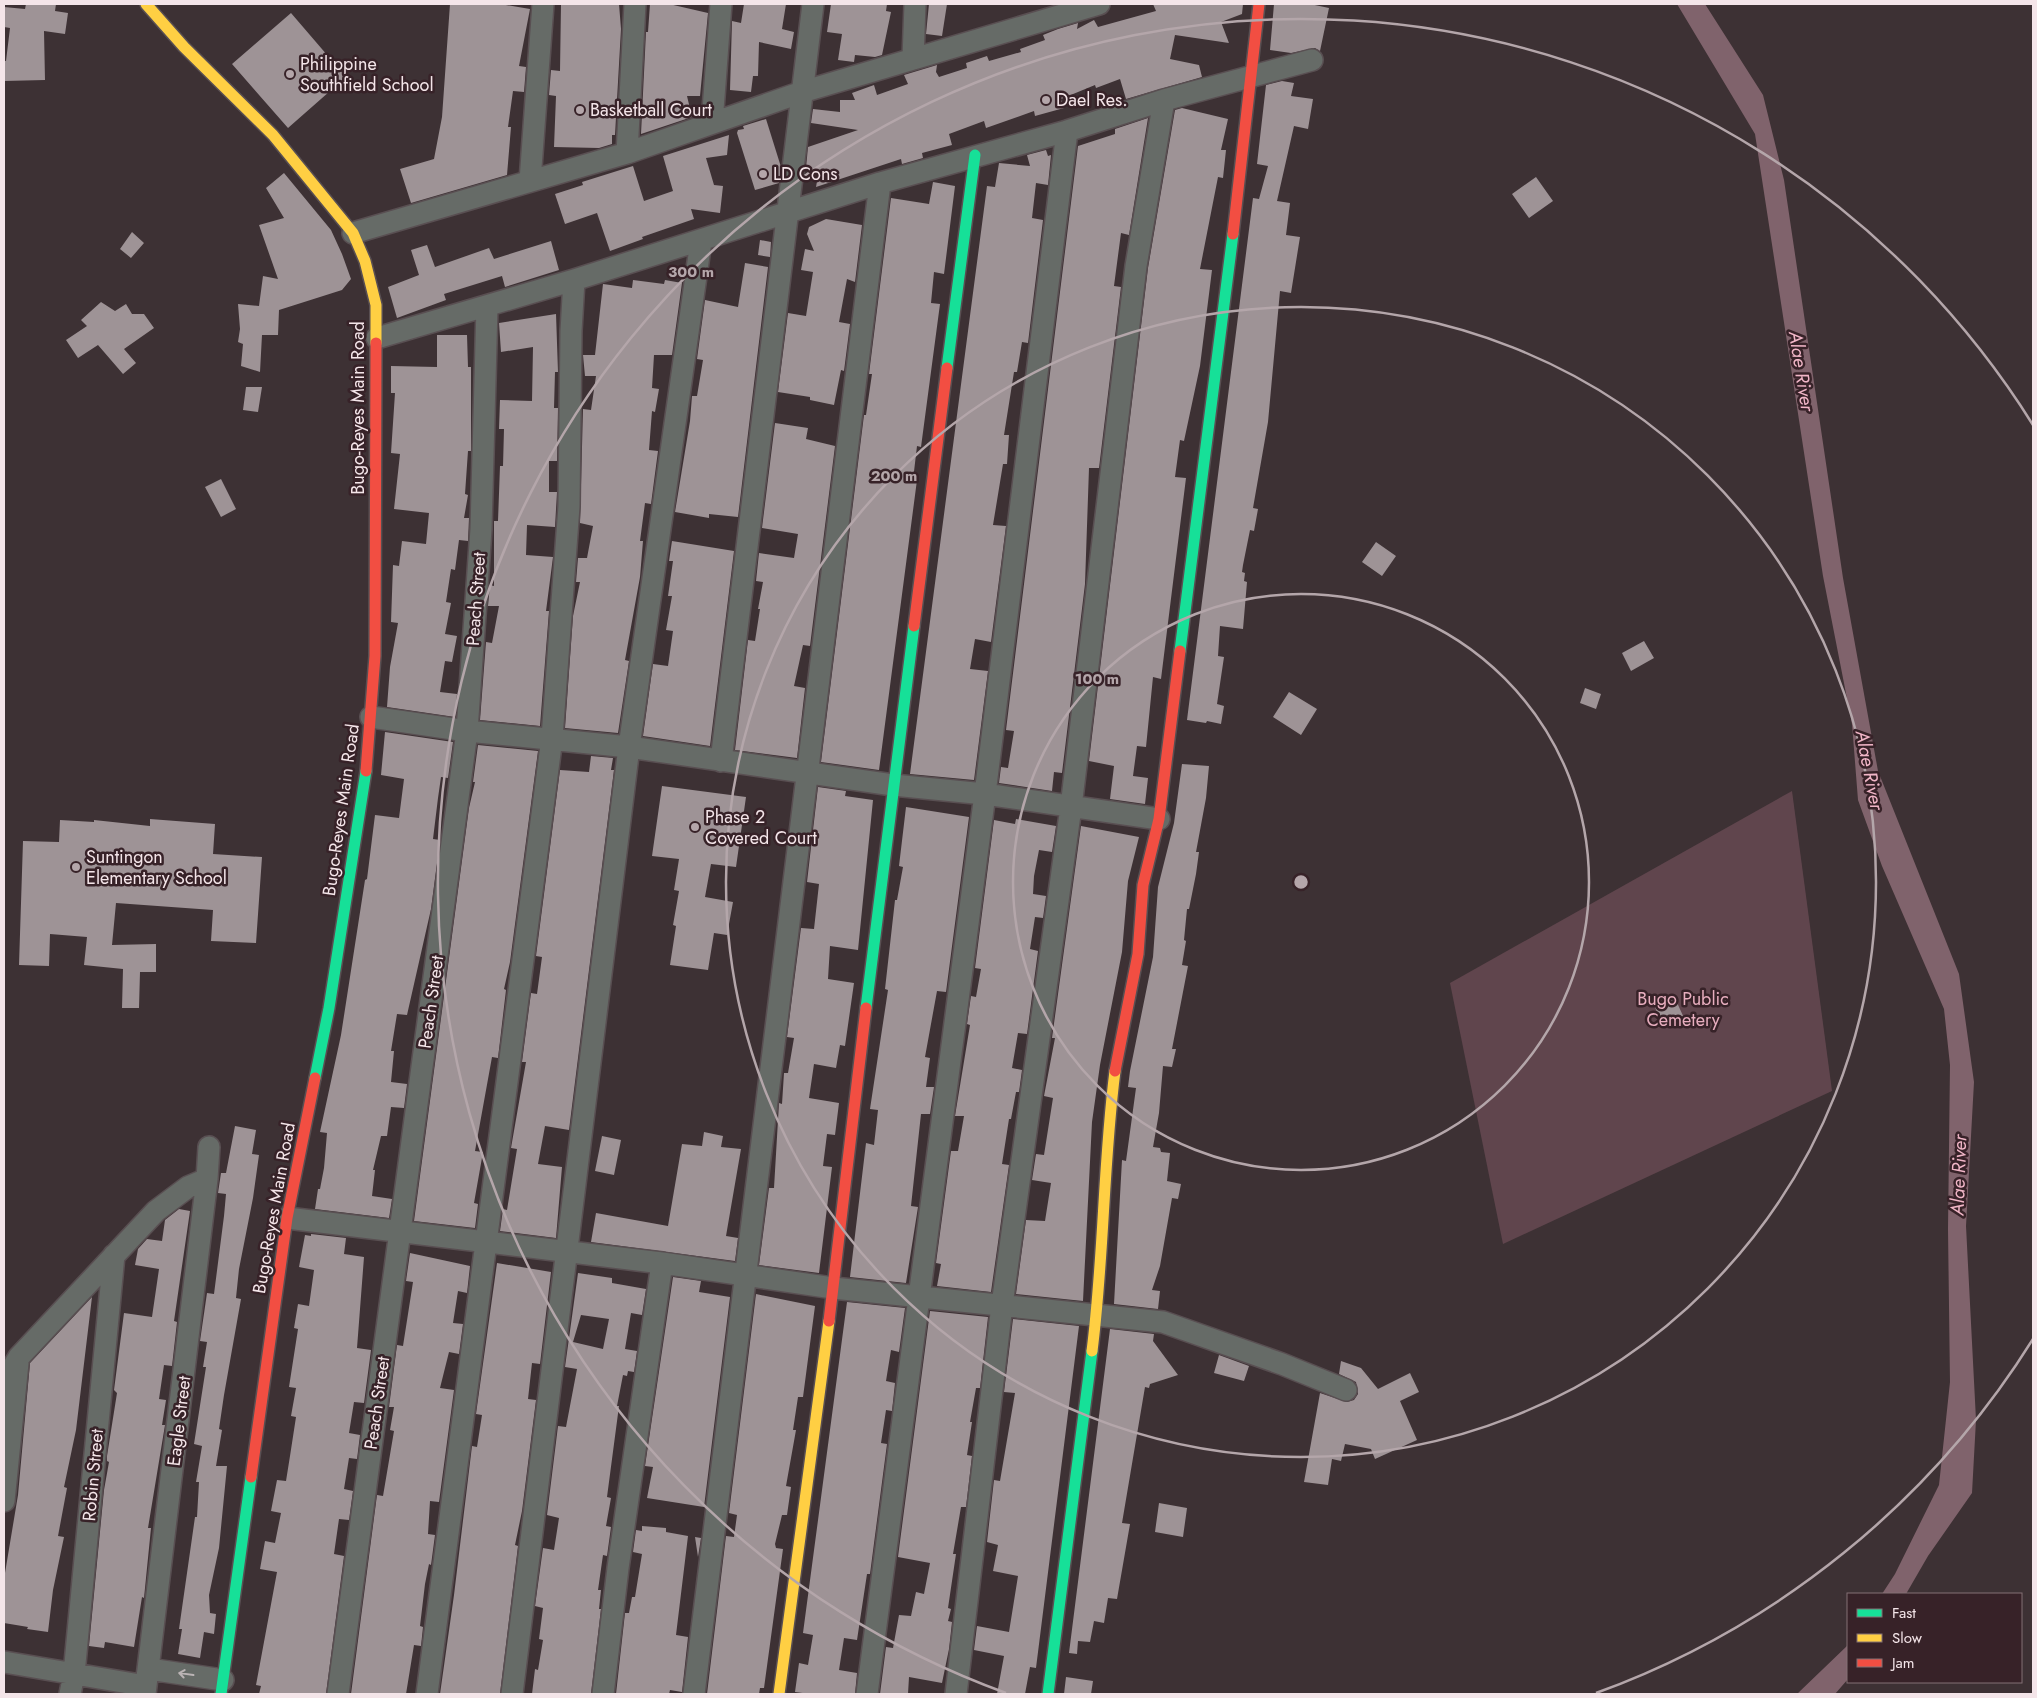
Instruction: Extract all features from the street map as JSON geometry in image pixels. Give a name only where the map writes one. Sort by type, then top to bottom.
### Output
[{"type":"street","name":"Bugo-Reyes Main Road","points":[[146,4],[184,46],[273,135],[353,233],[366,261],[376,305],[375,656],[371,717],[357,841],[329,1008],[287,1218],[222,1687]]},
{"type":"street","points":[[530,181],[543,4]]},
{"type":"street","points":[[626,153],[635,4]]},
{"type":"street","points":[[712,123],[720,4]]},
{"type":"street","points":[[721,761],[813,4]]},
{"type":"street","points":[[913,59],[915,4]]},
{"type":"street","points":[[353,233],[626,153],[802,92],[1099,4]]},
{"type":"street","points":[[1048,1694],[1100,1288],[1108,1124],[1115,1068],[1138,954],[1143,885],[1159,819],[1239,184],[1249,76],[1259,4]]},
{"type":"street","points":[[377,338],[701,241],[880,183],[975,155],[1067,131],[1164,100],[1312,60]]},
{"type":"street","points":[[956,1694],[1002,1304],[1071,807],[1136,266],[1164,100]]},
{"type":"street","points":[[867,1694],[985,794],[1067,131]]},
{"type":"street","points":[[779,1694],[833,1288],[893,785],[975,155]]},
{"type":"street","points":[[694,1694],[880,183]]},
{"type":"street","points":[[512,1694],[629,747],[701,241]]},
{"type":"street","points":[[428,1694],[552,738],[569,506],[571,331],[574,280]]},
{"type":"street","name":"Peach Street","points":[[338,1694],[466,730],[481,529],[487,306]]},
{"type":"street","points":[[371,717],[466,730],[629,747],[893,785],[985,794],[1159,819]]},
{"type":"street","name":"Eagle Street","points":[[147,1683],[208,1179],[209,1147]]},
{"type":"street","points":[[4,1382],[19,1357],[75,1299],[114,1254],[156,1212],[188,1187],[208,1179]]},
{"type":"street","points":[[287,1218],[662,1263],[833,1288],[1002,1304],[1095,1317],[1145,1320],[1189,1330],[1346,1390]]},
{"type":"street","name":"Robin Street","points":[[70,1694],[74,1674],[114,1254]]},
{"type":"street","points":[[603,1694],[618,1568],[662,1263]]},
{"type":"street","points":[[4,1501],[19,1357]]},
{"type":"street","points":[[4,1662],[74,1674],[147,1683],[222,1687]]},
{"type":"green space","name":"Bugo Public Cemetery","points":[[1792,791],[1832,1091],[1503,1244],[1450,983]]},
{"type":"water","name":"Alae River","points":[[1677,4],[1705,4],[1763,95],[1784,180],[1843,578],[1878,771],[1959,974],[1974,1082],[1966,1226],[1976,1420],[1972,1493],[1928,1556],[1907,1593],[1883,1593],[1895,1574],[1939,1485],[1950,1382],[1948,1229],[1950,1065],[1944,1009],[1882,866],[1858,800],[1852,724],[1823,576],[1755,134]]},
{"type":"water","points":[[1847,1646],[1847,1680],[1835,1694],[1797,1694]]},
{"type":"building","points":[[26,4],[56,4],[55,11],[68,13],[65,34],[44,31],[45,80],[4,81],[4,61],[6,61],[10,28],[4,27],[4,7],[25,9]]},
{"type":"building","points":[[450,4],[500,4],[530,9],[519,66],[526,67],[524,92],[513,91],[508,127],[511,127],[507,175],[411,203],[400,169],[434,159],[442,117]]},
{"type":"building","points":[[561,4],[619,4],[621,29],[615,135],[612,135],[612,144],[599,148],[554,147],[556,96],[549,95],[551,70],[560,71]]},
{"type":"building","points":[[650,4],[669,4],[708,13],[700,96],[687,96],[692,117],[641,134],[646,32],[648,32]]},
{"type":"building","points":[[744,4],[786,4],[782,29],[794,32],[791,49],[759,42],[758,76],[753,76],[751,92],[730,90],[732,21],[741,23]]},
{"type":"building","points":[[831,4],[887,4],[886,11],[891,12],[882,55],[875,57],[855,55],[854,62],[838,60],[842,34],[827,32]]},
{"type":"building","points":[[929,4],[947,4],[942,36],[926,34]]},
{"type":"building","points":[[1153,4],[1243,4],[1242,14],[1221,22],[1229,43],[1175,35],[1170,59],[1199,65],[1202,77],[1126,99],[1120,79],[1096,88],[1095,85],[1061,99],[1064,108],[1035,116],[1034,111],[986,128],[984,121],[949,134],[952,145],[922,153],[923,158],[902,164],[901,159],[816,187],[819,170],[806,168],[808,147],[858,130],[811,123],[813,109],[840,112],[840,100],[855,100],[852,93],[874,85],[877,95],[908,84],[904,75],[937,65],[936,72],[939,77],[967,68],[966,63],[987,56],[989,61],[1021,52],[1020,49],[1045,40],[1043,35],[1058,29],[1078,23],[1077,29],[1094,20],[1098,27],[1156,11]]},
{"type":"building","points":[[1274,4],[1310,4],[1329,8],[1320,51],[1315,48],[1291,53],[1270,50]]},
{"type":"building","points":[[291,13],[346,77],[288,128],[232,64]]},
{"type":"building","points":[[1282,81],[1294,83],[1291,96],[1313,99],[1308,129],[1294,126],[1277,201],[1290,203],[1286,235],[1300,237],[1291,293],[1280,291],[1268,422],[1253,508],[1258,509],[1254,531],[1250,530],[1242,572],[1245,573],[1244,581],[1247,582],[1243,629],[1220,626],[1218,656],[1224,657],[1217,704],[1224,706],[1221,724],[1207,721],[1206,723],[1187,720],[1253,198],[1259,199],[1268,166],[1257,164],[1266,85]]},
{"type":"building","points":[[1182,108],[1228,119],[1221,150],[1226,150],[1223,178],[1218,177],[1200,269],[1212,270],[1200,366],[1184,441],[1180,440],[1175,477],[1186,478],[1161,679],[1153,677],[1146,747],[1137,746],[1133,776],[1148,778],[1145,804],[1110,799],[1114,766],[1089,761],[1148,268],[1175,110]]},
{"type":"building","points":[[1148,118],[1129,235],[1121,233],[1114,286],[1121,287],[1099,468],[1089,468],[1085,584],[1062,773],[1054,772],[1052,791],[999,783],[1001,767],[1008,768],[1014,731],[1006,730],[1078,146],[1115,134],[1115,129]]},
{"type":"building","points":[[766,119],[781,167],[779,183],[755,190],[737,133],[738,130],[744,129],[743,126]]},
{"type":"building","points":[[729,135],[727,155],[706,158],[714,185],[723,186],[720,213],[691,209],[694,219],[642,237],[643,239],[610,251],[597,213],[565,224],[555,194],[583,185],[582,182],[633,166],[644,201],[673,191],[663,156]]},
{"type":"building","points":[[1046,150],[1048,156],[1051,155],[1048,185],[1036,183],[1032,218],[1043,220],[1028,343],[1022,342],[1017,372],[1014,372],[1004,435],[1009,435],[1007,464],[1003,464],[993,525],[1006,526],[991,642],[975,639],[970,669],[988,671],[974,780],[910,774],[987,186],[995,187],[999,163],[1030,166],[1027,155]]},
{"type":"building","points":[[284,173],[331,230],[351,279],[342,290],[279,310],[278,335],[262,335],[260,372],[241,366],[243,344],[238,342],[240,329],[238,304],[259,306],[263,276],[278,279],[259,225],[284,218],[266,188]]},
{"type":"building","points":[[1536,177],[1553,201],[1529,218],[1512,194]]},
{"type":"building","points":[[933,182],[955,186],[944,274],[934,272],[931,303],[940,304],[921,447],[917,446],[913,480],[917,480],[879,770],[821,762],[864,415],[866,415],[872,374],[869,374],[891,198],[929,204]]},
{"type":"building","points":[[826,219],[862,225],[855,282],[847,279],[839,322],[850,324],[844,371],[841,370],[834,405],[810,400],[810,397],[778,392],[788,313],[806,316],[813,272],[801,270],[805,249],[814,251],[807,234],[809,227]]},
{"type":"building","points":[[132,232],[144,243],[131,258],[120,249]]},
{"type":"building","points":[[760,240],[771,242],[770,257],[758,255]]},
{"type":"building","points":[[551,241],[559,270],[505,287],[502,276],[444,294],[446,300],[397,318],[388,287],[419,275],[411,250],[427,245],[435,267],[489,248],[494,259]]},
{"type":"building","points":[[745,263],[768,267],[738,517],[709,514],[709,518],[675,512],[690,421],[692,396],[697,396],[703,360],[697,359],[705,300],[738,307]]},
{"type":"building","points":[[633,280],[664,284],[665,280],[682,283],[672,355],[654,355],[652,388],[659,389],[655,412],[652,411],[649,450],[658,451],[651,504],[645,503],[640,541],[643,541],[640,577],[625,660],[629,661],[618,733],[565,728],[573,616],[580,582],[576,582],[578,558],[587,558],[593,526],[580,523],[583,409],[591,410],[596,376],[585,376],[583,355],[595,355],[603,284],[632,288]]},
{"type":"building","points":[[101,302],[115,311],[126,304],[132,314],[144,314],[154,328],[124,349],[136,363],[123,374],[98,345],[78,358],[66,340],[87,326],[81,320]]},
{"type":"building","points":[[556,314],[558,372],[555,372],[554,408],[558,408],[557,461],[549,461],[549,492],[557,492],[555,527],[527,525],[526,555],[553,557],[546,611],[549,611],[540,726],[480,720],[486,642],[492,643],[499,606],[488,606],[490,585],[494,586],[494,521],[498,521],[500,466],[503,466],[504,429],[499,429],[500,400],[532,401],[533,347],[501,352],[499,323]]},
{"type":"building","points":[[437,335],[467,335],[468,367],[471,367],[471,451],[468,451],[465,494],[468,495],[464,518],[469,518],[468,541],[459,540],[455,570],[451,569],[446,602],[451,603],[445,634],[457,636],[452,662],[445,661],[440,692],[457,694],[455,717],[387,707],[390,667],[398,623],[391,622],[393,565],[399,566],[402,541],[426,544],[429,513],[394,509],[400,454],[391,453],[395,393],[391,393],[391,366],[437,367]]},
{"type":"building","points":[[246,387],[262,387],[258,412],[243,410]]},
{"type":"building","points":[[775,423],[808,428],[806,439],[835,446],[810,646],[803,645],[794,686],[805,688],[797,758],[735,750],[748,640],[755,641],[760,609],[758,609],[763,582],[756,581],[759,553],[794,558],[798,534],[762,528]]},
{"type":"building","points":[[221,479],[236,509],[221,517],[205,487]]},
{"type":"building","points":[[672,541],[734,551],[710,746],[643,736],[653,664],[668,666],[673,631],[666,630],[672,596],[668,596],[673,561],[669,561]]},
{"type":"building","points":[[1376,542],[1396,556],[1382,576],[1362,562]]},
{"type":"building","points":[[1644,641],[1654,658],[1631,671],[1622,653]]},
{"type":"building","points":[[1585,688],[1601,694],[1596,709],[1580,703]]},
{"type":"building","points":[[1289,692],[1317,709],[1301,735],[1273,717]]},
{"type":"building","points":[[385,732],[453,742],[448,778],[441,777],[438,798],[433,839],[440,840],[431,909],[407,1015],[397,1014],[391,1051],[394,1051],[391,1082],[407,1084],[404,1108],[391,1107],[387,1136],[381,1136],[373,1170],[375,1170],[372,1196],[392,1199],[389,1218],[315,1209],[324,1168],[327,1133],[320,1132],[341,1035],[365,880],[367,879],[375,815],[399,818],[404,779],[381,775]]},
{"type":"building","points":[[478,745],[538,751],[510,962],[504,989],[506,990],[498,1058],[492,1057],[475,1151],[483,1152],[474,1203],[478,1204],[475,1228],[414,1221],[469,808],[475,782],[473,782]]},
{"type":"building","points":[[591,756],[613,758],[611,770],[614,770],[569,1130],[545,1126],[538,1164],[562,1167],[556,1238],[500,1231],[503,1209],[507,1210],[517,1149],[511,1148],[526,1062],[522,1062],[531,993],[537,994],[542,957],[536,956],[560,770],[589,772]]},
{"type":"building","points":[[1182,764],[1209,766],[1206,798],[1196,852],[1199,852],[1196,874],[1189,909],[1187,909],[1184,940],[1186,941],[1182,965],[1188,966],[1172,1049],[1176,1049],[1172,1067],[1163,1066],[1159,1113],[1153,1147],[1160,1148],[1161,1152],[1170,1153],[1167,1181],[1181,1184],[1178,1199],[1172,1198],[1160,1266],[1152,1290],[1160,1291],[1158,1309],[1114,1304],[1122,1160],[1126,1161],[1136,1088],[1128,1087],[1130,1071],[1153,957],[1158,887],[1174,823]]},
{"type":"building","points":[[662,786],[746,797],[736,867],[711,864],[705,897],[733,902],[727,935],[714,933],[708,970],[670,965],[676,926],[673,925],[679,891],[674,890],[679,859],[652,856]]},
{"type":"building","points":[[818,787],[846,791],[845,796],[873,800],[858,950],[830,946],[828,979],[854,983],[845,1046],[840,1045],[836,1068],[814,1064],[809,1098],[839,1103],[835,1135],[827,1134],[823,1166],[832,1167],[819,1273],[759,1265],[769,1188],[774,1188],[779,1103],[782,1104],[784,1073],[788,1073],[794,1038],[787,1037],[801,928],[814,929],[819,884],[807,882]]},
{"type":"building","points":[[906,807],[969,817],[946,992],[937,991],[925,1057],[930,1058],[926,1087],[934,1087],[930,1114],[921,1114],[911,1206],[918,1207],[906,1283],[850,1277],[866,1143],[874,1145],[878,1110],[870,1109],[888,990],[885,989],[895,900],[897,900],[903,867],[899,866]]},
{"type":"building","points":[[150,819],[215,824],[213,854],[262,857],[256,943],[211,941],[213,910],[116,903],[112,945],[156,944],[156,972],[140,972],[139,1008],[122,1008],[123,969],[84,965],[87,937],[50,934],[49,966],[19,965],[23,841],[59,842],[60,820],[94,822],[94,820],[150,826]]},
{"type":"building","points":[[1016,819],[1056,826],[1052,852],[1039,850],[1034,876],[1033,894],[1046,896],[1043,918],[1035,917],[1030,949],[1038,951],[1027,1034],[1018,1033],[1012,1068],[1022,1070],[1019,1092],[1016,1092],[1011,1119],[1009,1119],[1002,1164],[1009,1165],[991,1292],[937,1286],[941,1264],[936,1263],[951,1151],[958,1151],[964,1116],[955,1116],[970,1025],[967,1024],[971,996],[976,997],[981,969],[975,968],[994,820],[1015,824]]},
{"type":"building","points":[[1081,826],[1139,837],[1128,881],[1122,952],[1100,1065],[1092,1122],[1083,1301],[1016,1294],[1026,1220],[1045,1221],[1051,1183],[1032,1180],[1036,1154],[1044,1155],[1053,1098],[1044,1096],[1055,1038],[1052,1038]]},
{"type":"building","points":[[1674,996],[1684,1018],[1663,1027],[1654,1005]]},
{"type":"building","points":[[235,1126],[256,1130],[252,1154],[259,1155],[253,1198],[239,1269],[236,1298],[241,1299],[219,1429],[222,1430],[216,1466],[227,1466],[219,1548],[209,1595],[210,1613],[216,1614],[214,1634],[204,1632],[200,1658],[178,1654],[182,1629],[179,1629],[195,1517],[197,1517],[199,1482],[196,1482],[202,1446],[194,1444],[206,1367],[203,1367],[207,1342],[200,1341],[207,1293],[214,1294],[224,1216],[226,1194],[218,1193],[221,1173],[226,1173]]},
{"type":"building","points":[[704,1132],[723,1136],[721,1147],[741,1149],[726,1236],[738,1238],[735,1261],[591,1242],[596,1213],[668,1226],[682,1144],[702,1146]]},
{"type":"building","points":[[602,1136],[621,1140],[614,1175],[595,1171]]},
{"type":"building","points":[[179,1209],[190,1211],[174,1321],[177,1322],[172,1366],[164,1365],[159,1399],[166,1400],[162,1425],[165,1425],[148,1528],[151,1528],[144,1598],[142,1597],[134,1647],[105,1642],[104,1648],[89,1646],[104,1490],[109,1462],[107,1461],[107,1456],[117,1393],[114,1390],[124,1313],[152,1317],[159,1269],[135,1265],[138,1249],[147,1239],[162,1241],[165,1220]]},
{"type":"building","points":[[311,1234],[346,1238],[344,1254],[364,1257],[357,1348],[371,1350],[364,1403],[354,1402],[349,1433],[360,1435],[357,1459],[349,1458],[344,1489],[353,1491],[349,1520],[339,1519],[334,1554],[344,1556],[326,1694],[259,1694],[261,1686],[256,1685],[277,1572],[260,1569],[265,1541],[275,1543],[281,1513],[271,1511],[277,1480],[286,1481],[296,1417],[291,1416],[296,1388],[289,1387],[298,1329],[294,1328],[298,1304],[309,1306],[314,1270],[299,1267],[305,1235],[311,1236]]},
{"type":"building","points":[[410,1253],[470,1266],[467,1293],[458,1291],[453,1323],[463,1324],[459,1354],[449,1352],[440,1388],[454,1390],[439,1502],[430,1501],[428,1534],[435,1535],[431,1565],[429,1564],[425,1584],[420,1626],[423,1627],[421,1646],[414,1645],[406,1694],[351,1694],[377,1495],[383,1496],[394,1431],[390,1430],[394,1407],[389,1407],[397,1345],[403,1346],[413,1282],[406,1281]]},
{"type":"building","points":[[497,1263],[551,1272],[540,1364],[532,1363],[528,1399],[536,1400],[522,1511],[515,1545],[518,1546],[500,1694],[440,1694],[472,1446],[477,1447],[482,1415],[476,1414]]},
{"type":"building","points":[[578,1273],[612,1278],[612,1283],[646,1289],[642,1315],[631,1313],[625,1349],[637,1351],[634,1372],[628,1371],[627,1376],[623,1375],[617,1406],[619,1406],[607,1497],[611,1498],[606,1526],[611,1527],[607,1556],[603,1555],[598,1590],[601,1590],[599,1609],[601,1609],[591,1694],[532,1694],[535,1669],[538,1670],[543,1640],[539,1639],[543,1608],[535,1606],[543,1548],[554,1550],[559,1518],[547,1515],[558,1426],[566,1427],[577,1369],[565,1367]],"holes":[[[581,1315],[609,1319],[603,1349],[573,1342]]]},
{"type":"building","points":[[673,1277],[701,1281],[699,1292],[730,1297],[704,1507],[647,1498],[653,1467],[645,1466]]},
{"type":"building","points":[[756,1294],[815,1306],[803,1397],[798,1397],[793,1430],[796,1430],[786,1486],[791,1487],[787,1515],[782,1515],[775,1544],[776,1548],[783,1549],[764,1688],[760,1688],[759,1694],[707,1694],[726,1536],[734,1537],[737,1515],[729,1513]]},
{"type":"building","points":[[92,1297],[76,1430],[64,1487],[67,1488],[58,1536],[64,1537],[53,1590],[48,1632],[27,1629],[28,1627],[4,1623],[4,1579],[18,1495],[30,1363]]},
{"type":"building","points":[[847,1302],[905,1308],[899,1352],[891,1350],[886,1381],[895,1383],[892,1411],[886,1410],[881,1443],[887,1444],[870,1574],[867,1574],[857,1640],[844,1638],[839,1670],[857,1673],[855,1694],[810,1694],[795,1692],[799,1663],[808,1665],[813,1635],[803,1633]]},
{"type":"building","points":[[930,1311],[988,1317],[980,1388],[976,1388],[970,1422],[972,1422],[967,1455],[972,1456],[966,1507],[961,1507],[953,1554],[956,1554],[948,1608],[951,1609],[948,1621],[952,1622],[949,1649],[942,1683],[909,1677],[908,1694],[880,1694],[886,1647],[893,1648],[899,1615],[911,1616],[916,1592],[924,1594],[930,1563],[898,1557]]},
{"type":"building","points":[[1013,1319],[1079,1326],[1036,1668],[1030,1667],[1025,1694],[997,1694],[1004,1656],[974,1650],[977,1626],[1009,1632],[1018,1576],[993,1571],[998,1545],[987,1542],[994,1480],[1000,1481],[1015,1393],[1004,1392]]},
{"type":"building","points":[[1110,1329],[1154,1334],[1153,1341],[1178,1375],[1150,1384],[1149,1388],[1145,1387],[1122,1523],[1130,1524],[1117,1599],[1108,1598],[1104,1623],[1094,1621],[1090,1642],[1078,1641],[1077,1654],[1069,1653]]},
{"type":"building","points":[[1219,1355],[1249,1366],[1244,1381],[1214,1373]]},
{"type":"building","points":[[1341,1361],[1361,1368],[1378,1389],[1410,1373],[1419,1392],[1400,1401],[1417,1440],[1375,1459],[1371,1449],[1345,1444],[1341,1461],[1332,1459],[1328,1485],[1304,1482],[1320,1393],[1347,1402],[1354,1400],[1358,1394],[1356,1382],[1339,1374]]},
{"type":"building","points":[[1159,1503],[1187,1508],[1183,1537],[1155,1532]]},
{"type":"building","points":[[642,1526],[666,1528],[666,1532],[688,1536],[676,1635],[688,1637],[682,1692],[670,1690],[669,1694],[616,1694],[625,1613],[629,1613],[632,1597],[635,1597],[642,1554],[633,1552],[636,1530],[642,1531]]},
{"type":"building","points":[[695,1537],[701,1538],[698,1557]]},
{"type":"building","points":[[1066,1677],[1093,1681],[1091,1694],[1064,1694]]},
{"type":"traffic: fast","points":[[947,368],[975,155]]},
{"type":"traffic: fast","points":[[1180,651],[1233,234]]},
{"type":"traffic: fast","points":[[866,1008],[914,626]]},
{"type":"traffic: fast","points":[[315,1078],[329,1008],[366,771]]},
{"type":"traffic: fast","points":[[1048,1694],[1092,1351]]},
{"type":"traffic: fast","points":[[221,1694],[251,1477]]},
{"type":"traffic: slow","points":[[146,4],[184,47],[273,135],[353,233],[365,261],[376,305],[376,343]]},
{"type":"traffic: slow","points":[[1092,1351],[1115,1071]]},
{"type":"traffic: slow","points":[[779,1694],[829,1321]]},
{"type":"traffic: jam","points":[[1233,234],[1259,4]]},
{"type":"traffic: jam","points":[[366,771],[375,656],[376,343]]},
{"type":"traffic: jam","points":[[914,626],[947,368]]},
{"type":"traffic: jam","points":[[1115,1071],[1138,954],[1143,885],[1159,819],[1180,651]]},
{"type":"traffic: jam","points":[[829,1321],[866,1008]]},
{"type":"traffic: jam","points":[[251,1477],[287,1218],[315,1078]]},
{"type":"place","name":"Philippine Southfield School","points":[[290,74]]},
{"type":"place","name":"Dael Res.","points":[[1046,100]]},
{"type":"place","name":"Basketball Court","points":[[580,110]]},
{"type":"place","name":"LD Cons","points":[[763,174]]},
{"type":"place","name":"Phase 2 Covered Court","points":[[695,827]]},
{"type":"place","name":"Suntingon Elementary School","points":[[76,867]]}]
